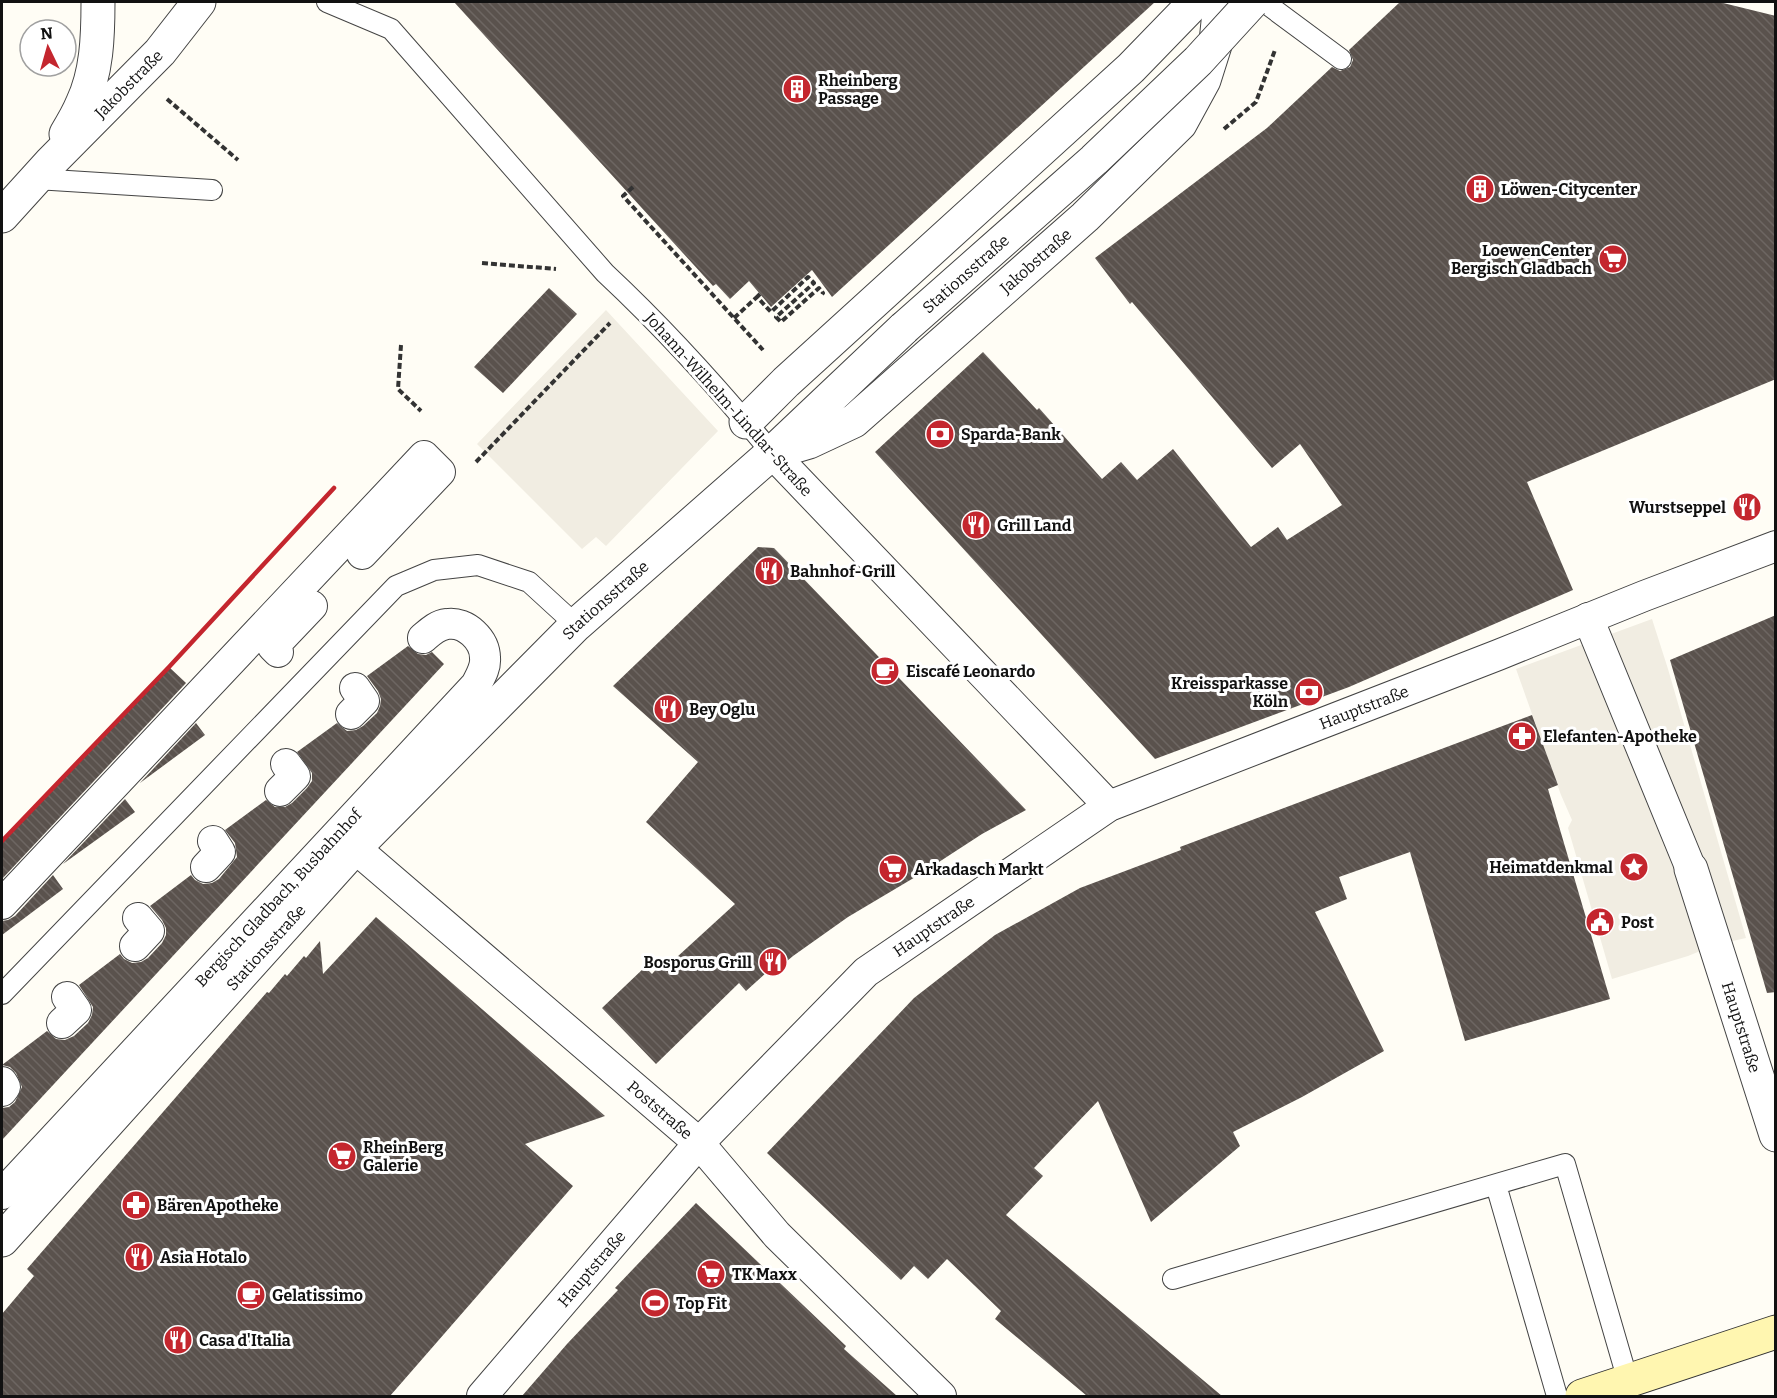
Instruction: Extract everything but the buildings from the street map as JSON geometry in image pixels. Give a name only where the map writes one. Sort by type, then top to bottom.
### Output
[{"type":"main road","points":[[1582,1396],[1776,1332]]},
{"type":"street","name":"Jakobstraße","points":[[44,171],[83,103],[93,67],[98,30],[98,2]]},
{"type":"street","name":"Jakobstraße","points":[[2,216],[160,52],[199,2]]},
{"type":"street","points":[[746,422],[786,382],[1131,68],[1195,2]]},
{"type":"street","name":"Jakobstraße","points":[[772,453],[808,442],[854,421],[1085,217],[1146,159],[1180,124],[1204,80],[1216,42],[1220,2]]},
{"type":"street","name":"Stationsstraße","points":[[2,1240],[355,848],[576,625],[772,453],[904,328],[1111,144],[1198,61],[1252,2]]},
{"type":"street","name":"Johann-Wilhelm-Lindlar-Straße","points":[[772,453],[1109,806]]},
{"type":"street","points":[[2,904],[424,456],[440,472],[362,554]]},
{"type":"street","name":"Hauptstraße","points":[[482,1396],[699,1143],[866,972],[1109,806],[1776,546]]},
{"type":"street","points":[[278,652],[273,647],[312,606]]},
{"type":"street","name":"Hauptstraße","points":[[1588,618],[1690,869],[1776,1136]]},
{"type":"street","name":"Bergisch Gladbach, Busbahnhof","points":[[2,1194],[476,685],[486,659],[483,646],[474,634],[463,625],[448,624],[434,628],[423,638]]},
{"type":"street","points":[[127,806],[118,794],[138,774]]},
{"type":"street","name":"Poststraße","points":[[355,848],[699,1143],[777,1235],[941,1396]]},
{"type":"street","points":[[54,883],[47,872],[64,854]]},
{"type":"street","points":[[2,1082],[5,1087],[2,1091]]},
{"type":"lane","name":"Johann-Wilhelm-Lindlar-Straße","points":[[327,2],[346,6],[392,29],[605,273],[633,299],[772,453]]},
{"type":"lane","points":[[1264,2],[1341,58]]},
{"type":"lane","points":[[44,171],[212,190]]},
{"type":"lane","points":[[2,994],[396,586],[434,570],[478,565],[529,582],[576,625]]},
{"type":"lane","points":[[1173,1279],[1565,1164],[1628,1381]]},
{"type":"lane","points":[[1496,1185],[1557,1396]]},
{"type":"path","points":[[1256,102],[1278,41]]},
{"type":"path","points":[[633,187],[623,196],[769,356]]},
{"type":"path","points":[[482,263],[605,273]]},
{"type":"path","points":[[734,318],[759,295],[771,312],[808,277],[814,283],[776,317],[781,322],[819,288],[823,293],[816,300]]},
{"type":"path","points":[[469,469],[633,299]]},
{"type":"path","points":[[762,349],[770,342]]},
{"type":"path","points":[[401,345],[398,389],[421,411]]},
{"type":"shaded area","points":[[606,310],[718,431],[606,546],[596,537],[582,549],[477,444]]},
{"type":"shaded area","points":[[1652,619],[1746,938],[1715,945],[1688,956],[1612,979],[1599,934],[1603,931],[1597,913],[1593,914],[1568,828],[1572,820],[1516,669]]},
{"type":"railway","points":[[2,841],[169,667],[334,488]]},
{"type":"place","name":"Rheinberg Passage","points":[[797,89]]},
{"type":"place","name":"Löwen-Citycenter","points":[[1480,189]]},
{"type":"place","name":"LoewenCenter Bergisch Gladbach","points":[[1613,259]]},
{"type":"place","name":"Sparda-Bank","points":[[940,434]]},
{"type":"place","name":"Wurstseppel","points":[[1747,507]]},
{"type":"place","name":"Grill Land","points":[[976,525]]},
{"type":"place","name":"Bahnhof-Grill","points":[[769,571]]},
{"type":"place","name":"Eiscafé Leonardo","points":[[885,671]]},
{"type":"place","name":"Kreissparkasse Köln","points":[[1309,692]]},
{"type":"place","name":"Bey Oglu","points":[[668,709]]},
{"type":"place","name":"Elefanten-Apotheke","points":[[1522,736]]},
{"type":"place","name":"Heimatdenkmal","points":[[1634,867]]},
{"type":"place","name":"Arkadasch Markt","points":[[893,869]]},
{"type":"place","name":"Post","points":[[1600,922]]},
{"type":"place","name":"Bosporus Grill","points":[[773,962]]},
{"type":"place","name":"RheinBerg Galerie","points":[[342,1156]]},
{"type":"place","name":"Bären Apotheke","points":[[136,1205]]},
{"type":"place","name":"Asia Hotalo","points":[[139,1257]]},
{"type":"place","name":"TK Maxx","points":[[711,1274]]},
{"type":"place","name":"Gelatissimo","points":[[251,1295]]},
{"type":"place","name":"Top Fit","points":[[655,1303]]},
{"type":"place","name":"Casa d'Italia","points":[[178,1340]]}]
